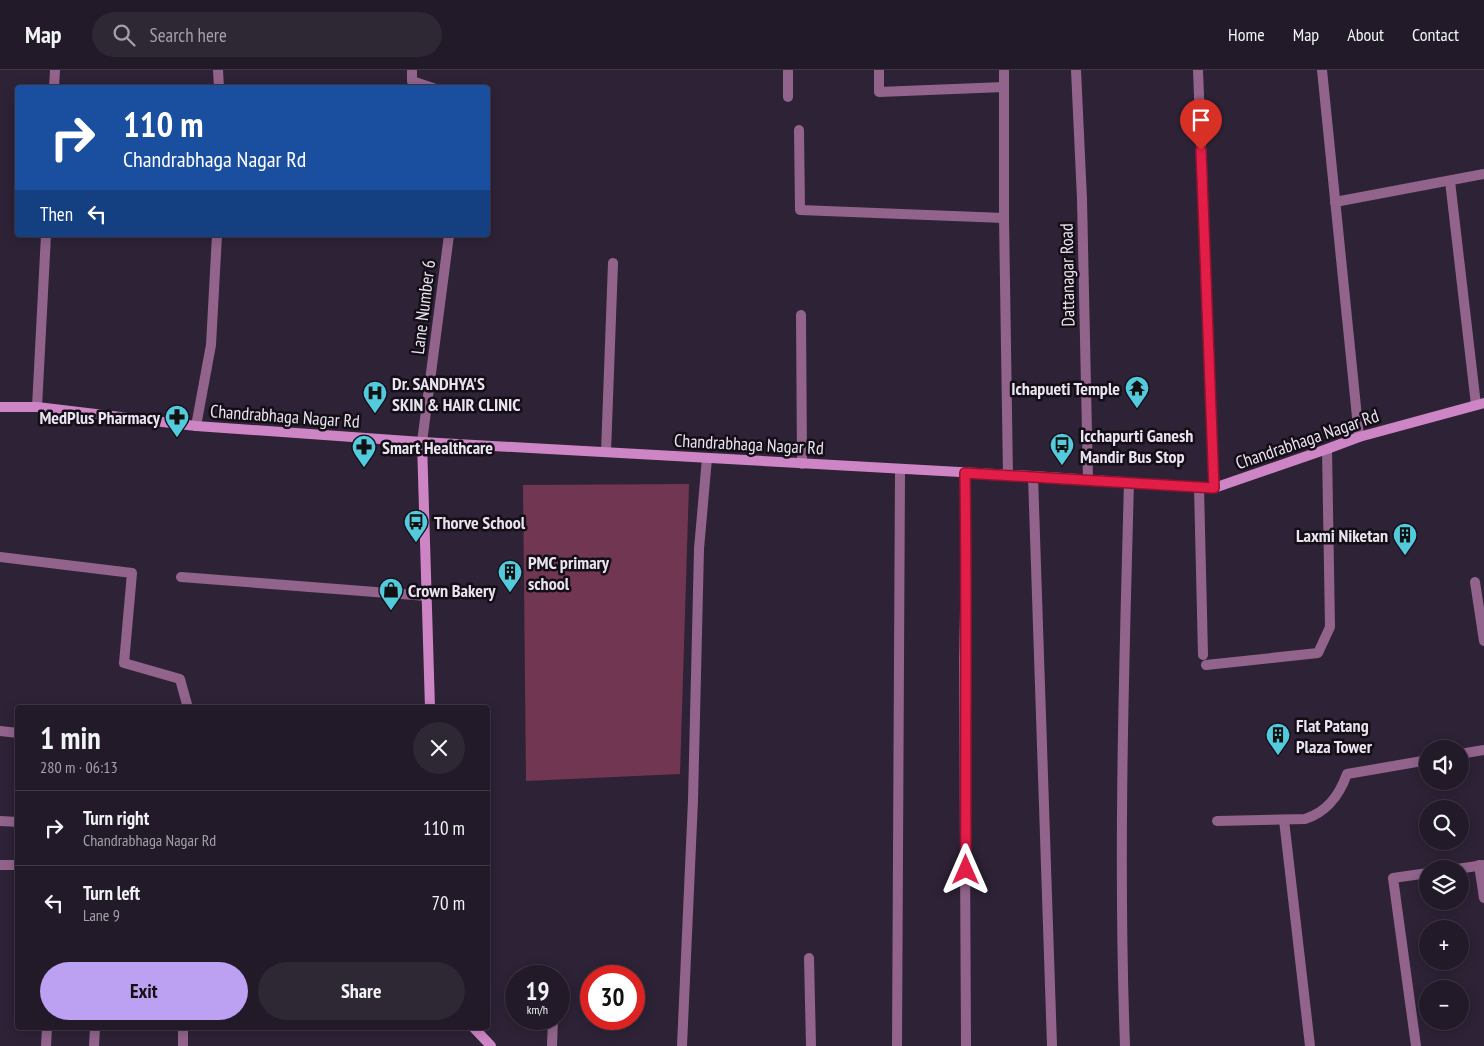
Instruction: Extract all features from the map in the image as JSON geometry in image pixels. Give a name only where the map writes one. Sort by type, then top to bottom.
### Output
[{"type":"street","points":[[54,85],[55,70]]},
{"type":"street","points":[[218,70],[219,85]]},
{"type":"street","points":[[412,70],[412,82],[422,85]]},
{"type":"street","points":[[788,70],[788,98]]},
{"type":"street","points":[[879,70],[880,92],[1004,87]]},
{"type":"street","points":[[1004,70],[1008,476]]},
{"type":"street","name":"Dattanagar Road","points":[[1076,70],[1082,199],[1088,480]]},
{"type":"street","points":[[1198,70],[1214,488]]},
{"type":"street","points":[[1322,70],[1359,437]]},
{"type":"street","points":[[799,130],[800,210],[1004,218]]},
{"type":"street","points":[[1335,202],[1484,174]]},
{"type":"street","points":[[1450,180],[1480,404]]},
{"type":"street","points":[[37,407],[46,237]]},
{"type":"street","points":[[196,426],[211,345],[217,237]]},
{"type":"street","name":"Lane Number 6","points":[[422,442],[448,237]]},
{"type":"street","points":[[606,452],[613,263]]},
{"type":"street","points":[[801,315],[802,464]]},
{"type":"street","name":"Chandrabhaga Nagar Rd","points":[[0,407],[37,407],[196,426],[422,442],[1214,488],[1327,450],[1359,437],[1480,404]]},
{"type":"street","points":[[422,442],[430,705]]},
{"type":"street","points":[[1199,487],[1205,660],[1318,653],[1330,627],[1327,450]]},
{"type":"street","points":[[682,1046],[692,800],[699,549],[707,458]]},
{"type":"street","points":[[897,1046],[900,469]]},
{"type":"street","points":[[965,473],[966,1046]]},
{"type":"street","points":[[1033,476],[1052,1046]]},
{"type":"street","points":[[1125,1046],[1122,706],[1129,482]]},
{"type":"street","points":[[0,557],[132,573],[124,662],[180,679],[187,705]]},
{"type":"street","points":[[181,577],[427,596]]},
{"type":"street","points":[[1475,582],[1484,641]]},
{"type":"street","points":[[0,731],[15,732]]},
{"type":"street","points":[[1469,752],[1484,750]]},
{"type":"street","points":[[1217,821],[1305,819],[1318,815],[1342,789],[1347,774],[1419,762]]},
{"type":"street","points":[[1284,820],[1310,1046]]},
{"type":"street","points":[[0,821],[15,822]]},
{"type":"street","points":[[0,865],[15,865]]},
{"type":"street","points":[[1481,865],[1484,898]]},
{"type":"street","points":[[1416,1046],[1393,878],[1419,874]]},
{"type":"street","points":[[810,958],[811,1046]]},
{"type":"street","points":[[46,1046],[47,1030]]},
{"type":"street","points":[[94,1046],[95,1030]]},
{"type":"street","points":[[183,1030],[184,1046]]},
{"type":"street","points":[[476,1030],[491,1046]]},
{"type":"street","points":[[552,1046],[553,1030]]},
{"type":"shaded area","points":[[689,484],[680,774],[526,781],[523,485]]},
{"type":"place","name":"Ichapueti Temple","points":[[1137,409]]},
{"type":"place","name":"Dr. SANDHYA'S SKIN & HAIR CLINIC","points":[[375,414]]},
{"type":"place","name":"MedPlus Pharmacy","points":[[177,438]]},
{"type":"place","name":"Icchapurti Ganesh Mandir Bus Stop","points":[[1062,466]]},
{"type":"place","name":"Smart Healthcare","points":[[364,468]]},
{"type":"place","name":"Thorve School","points":[[416,543]]},
{"type":"place","name":"Laxmi Niketan","points":[[1405,556]]},
{"type":"place","name":"PMC primary school","points":[[510,593]]},
{"type":"place","name":"Crown Bakery","points":[[391,611]]},
{"type":"place","name":"Flat Patang Plaza Tower","points":[[1278,756]]},
{"type":"route","points":[[966,870],[965,473],[1214,488],[1201,150]]}]
